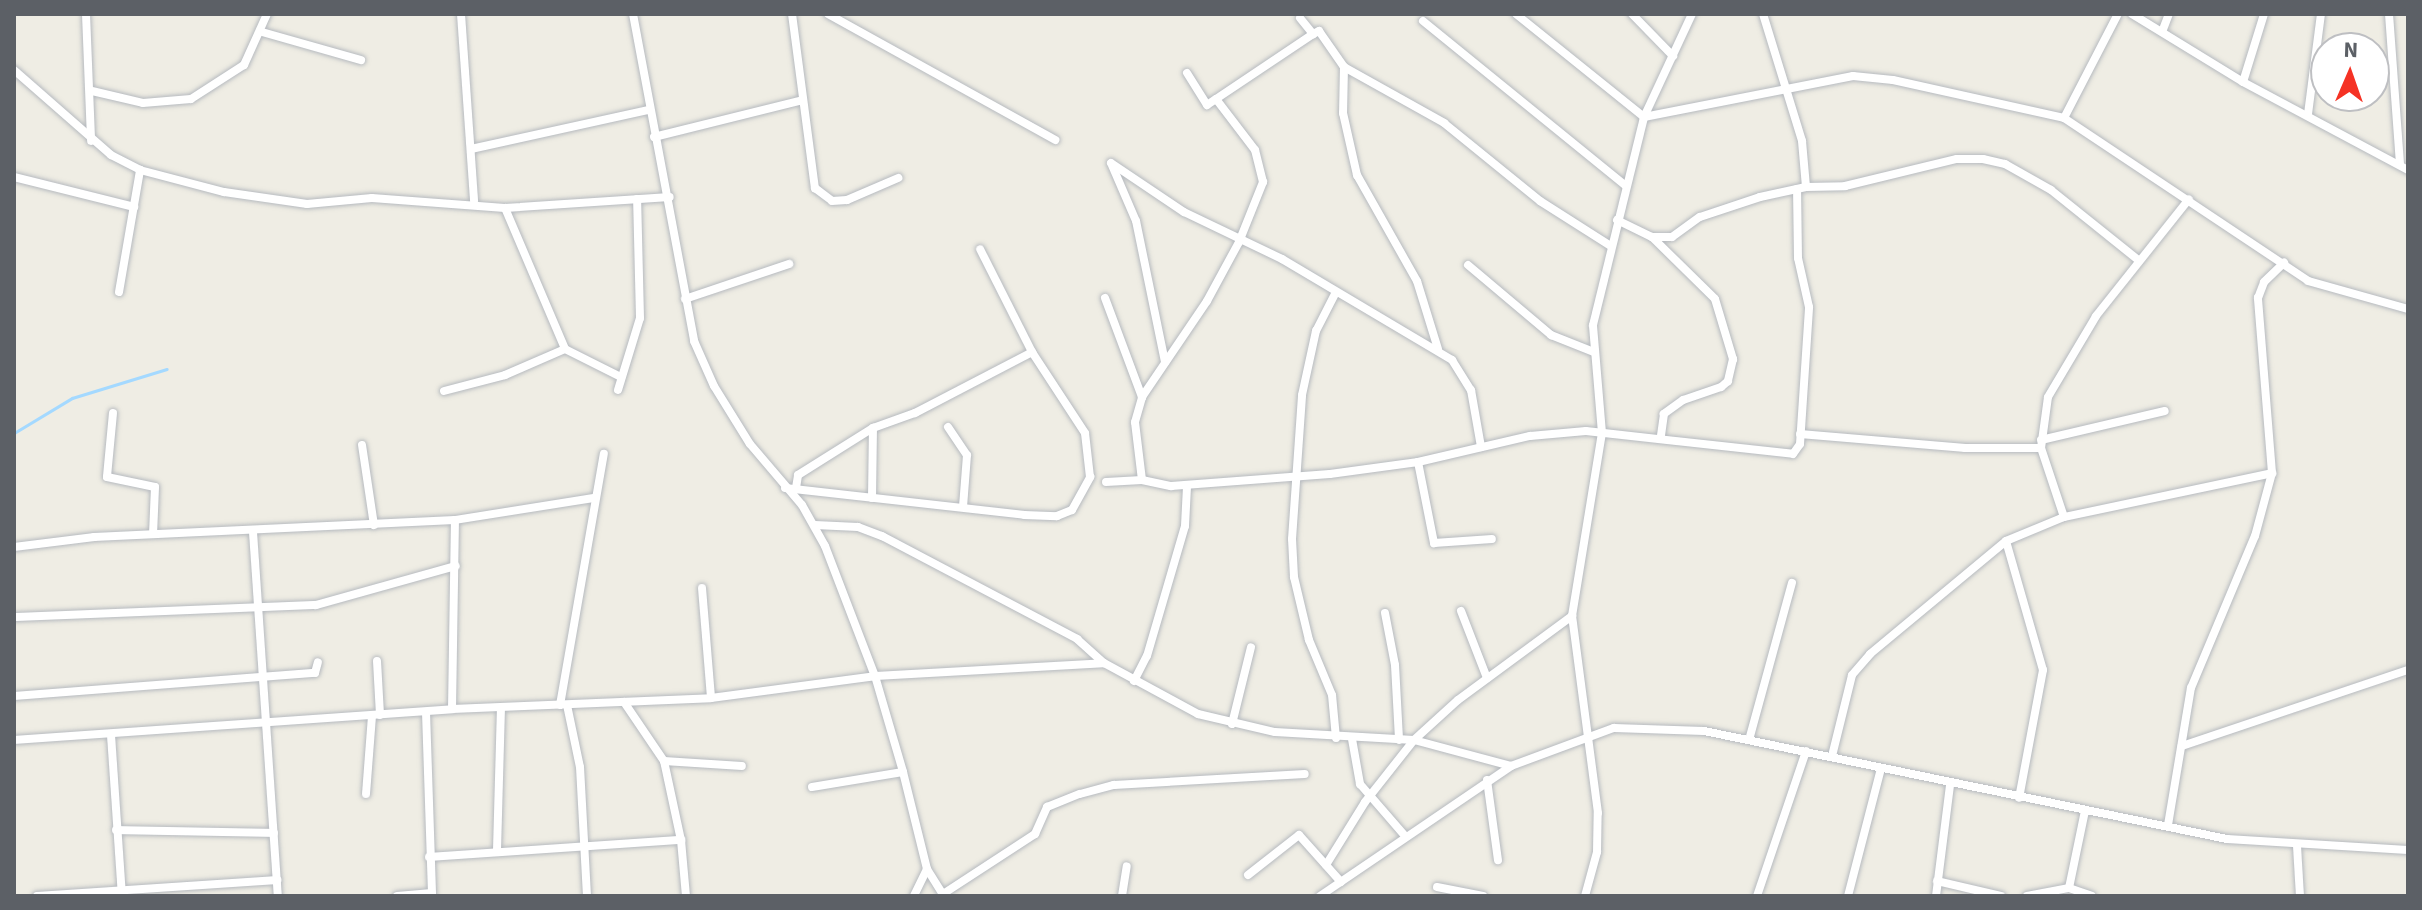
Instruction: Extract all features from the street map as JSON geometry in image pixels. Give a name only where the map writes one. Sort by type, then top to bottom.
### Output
[{"type":"street","points":[[86,14],[92,91],[91,141]]},
{"type":"street","points":[[92,91],[143,103],[191,99],[244,65],[262,32],[267,14]]},
{"type":"street","points":[[461,14],[474,202]]},
{"type":"street","points":[[633,14],[654,137],[670,197],[694,341],[728,409],[815,525],[875,676],[927,869],[944,895],[1035,834],[1047,807],[1080,794],[1114,785],[1305,774]]},
{"type":"street","points":[[792,14],[810,169],[822,196],[847,200],[898,178]]},
{"type":"street","points":[[828,14],[1055,140]]},
{"type":"street","points":[[1516,14],[1644,117],[1685,113],[1786,87],[1853,76],[1893,80],[2064,118],[2308,281],[2408,309]]},
{"type":"street","points":[[1632,14],[1673,56]]},
{"type":"street","points":[[1585,896],[1597,852],[1591,733],[1572,616],[1602,433],[1593,325],[1644,117],[1692,14]]},
{"type":"street","points":[[1106,482],[1142,480],[1187,486],[1294,477],[1418,462],[1544,434],[1661,436],[1784,456],[1793,454],[1800,434],[1809,307],[1798,258],[1802,141],[1763,14]]},
{"type":"street","points":[[2064,118],[2118,14]]},
{"type":"street","points":[[2132,14],[2243,82],[2404,168]]},
{"type":"street","points":[[2162,32],[2169,14]]},
{"type":"street","points":[[2243,82],[2264,14]]},
{"type":"street","points":[[2308,114],[2321,14]]},
{"type":"street","points":[[2389,14],[2404,168]]},
{"type":"street","points":[[1300,18],[1313,34]]},
{"type":"street","points":[[1423,21],[1626,186]]},
{"type":"street","points":[[1187,73],[1207,105],[1319,31],[1344,67],[1444,123],[1540,201],[1611,246]]},
{"type":"street","points":[[262,32],[361,60]]},
{"type":"street","points":[[1344,67],[1343,113],[1357,175],[1417,281],[1438,349]]},
{"type":"street","points":[[14,70],[91,141],[140,170],[209,189],[307,204],[372,198],[474,202],[505,208],[670,197]]},
{"type":"street","points":[[1142,480],[1135,422],[1142,397],[1239,242],[1260,195],[1262,165],[1216,99]]},
{"type":"street","points":[[654,137],[800,101]]},
{"type":"street","points":[[471,149],[649,110]]},
{"type":"street","points":[[1652,237],[1672,237],[1700,217],[1801,188],[1845,186],[1957,159],[2005,164],[2051,190],[2137,259]]},
{"type":"street","points":[[1165,362],[1136,221],[1111,163],[1239,242],[1282,259],[1438,349],[1462,370],[1471,390],[1481,447]]},
{"type":"street","points":[[119,292],[140,170]]},
{"type":"street","points":[[14,177],[134,207]]},
{"type":"street","points":[[618,390],[634,351],[640,318],[637,199]]},
{"type":"street","points":[[2064,517],[2041,444],[2048,397],[2067,358],[2137,259],[2189,199]]},
{"type":"street","points":[[505,208],[565,349],[621,377]]},
{"type":"street","points":[[1617,220],[1652,237],[1721,308],[1733,359],[1732,371],[1721,387],[1683,400],[1664,414],[1661,436]]},
{"type":"street","points":[[785,488],[1057,516],[1072,510],[1090,477],[1085,433],[1032,352],[980,249]]},
{"type":"street","points":[[2168,825],[2200,657],[2255,536],[2272,473],[2258,298],[2264,282],[2284,263]]},
{"type":"street","points":[[685,299],[789,264]]},
{"type":"street","points":[[1468,265],[1551,335],[1594,352]]},
{"type":"street","points":[[1336,292],[1311,347],[1294,477],[1294,577],[1309,640],[1332,695],[1336,738]]},
{"type":"street","points":[[1105,298],[1142,397]]},
{"type":"street","points":[[444,391],[505,375],[565,349]]},
{"type":"street","points":[[796,488],[798,475],[873,428],[915,413],[1032,352]]},
{"type":"street","points":[[1800,434],[1965,448],[2041,444],[2165,411]]},
{"type":"street","points":[[113,413],[107,477],[155,487],[153,534]]},
{"type":"street","points":[[948,427],[967,455],[963,507]]},
{"type":"street","points":[[872,498],[873,428]]},
{"type":"street","points":[[362,445],[374,525]]},
{"type":"street","points":[[587,896],[580,767],[564,705],[594,498],[604,454]]},
{"type":"street","points":[[1418,462],[1434,543],[1492,539]]},
{"type":"street","points":[[1832,756],[1852,675],[1870,654],[2006,541],[2064,517],[2272,473]]},
{"type":"street","points":[[1134,681],[1157,626],[1185,526],[1187,486]]},
{"type":"street","points":[[14,547],[153,534],[253,532],[455,520],[594,498]]},
{"type":"street","points":[[452,709],[455,520]]},
{"type":"street","points":[[815,525],[858,527],[882,536],[1077,639],[1104,663],[1198,714],[1232,724],[1336,738],[1414,740],[1511,766]]},
{"type":"street","points":[[253,532],[278,896]]},
{"type":"street","points":[[2006,541],[2043,670],[2019,798]]},
{"type":"street","points":[[14,617],[316,605],[456,566]]},
{"type":"street","points":[[1749,740],[1792,583]]},
{"type":"street","points":[[702,588],[711,698]]},
{"type":"street","points":[[1461,611],[1487,678]]},
{"type":"street","points":[[1385,613],[1395,665],[1399,740]]},
{"type":"street","points":[[1326,865],[1369,796],[1414,740],[1487,678],[1572,616]]},
{"type":"street","points":[[1232,724],[1251,647]]},
{"type":"street","points":[[366,794],[376,716],[377,661]]},
{"type":"street","points":[[14,696],[315,673],[318,662]]},
{"type":"street","points":[[14,740],[452,709],[711,698],[875,676],[1104,663]]},
{"type":"street","points":[[2182,746],[2408,670]]},
{"type":"street","points":[[624,702],[664,761],[681,840],[686,896]]},
{"type":"street","points":[[497,850],[501,708]]},
{"type":"street","points":[[397,896],[432,894],[426,712]]},
{"type":"street","points":[[1320,896],[1511,766],[1591,733],[1644,727],[1749,740],[1832,756],[1950,785],[2168,825],[2227,839],[2297,846],[2408,850]]},
{"type":"street","points":[[111,735],[121,892]]},
{"type":"street","points":[[1352,739],[1357,778],[1405,836]]},
{"type":"street","points":[[1757,896],[1806,751]]},
{"type":"street","points":[[664,761],[742,766]]},
{"type":"street","points":[[1848,896],[1881,768]]},
{"type":"street","points":[[812,787],[903,772]]},
{"type":"street","points":[[1487,780],[1498,860]]},
{"type":"street","points":[[1936,896],[1950,785]]},
{"type":"street","points":[[2069,888],[2085,811]]},
{"type":"street","points":[[116,830],[274,833]]},
{"type":"street","points":[[1248,875],[1296,835],[1326,865],[1342,896]]},
{"type":"street","points":[[429,857],[497,850],[584,848],[681,840]]},
{"type":"street","points":[[2297,846],[2300,896]]},
{"type":"street","points":[[1122,896],[1127,866]]},
{"type":"street","points":[[914,896],[927,869]]},
{"type":"street","points":[[37,896],[277,880]]},
{"type":"street","points":[[1937,881],[2001,896]]},
{"type":"street","points":[[1437,887],[1483,896]]},
{"type":"street","points":[[2027,896],[2069,888],[2092,896]]},
{"type":"waterway","points":[[14,433],[72,398],[167,369]]}]
